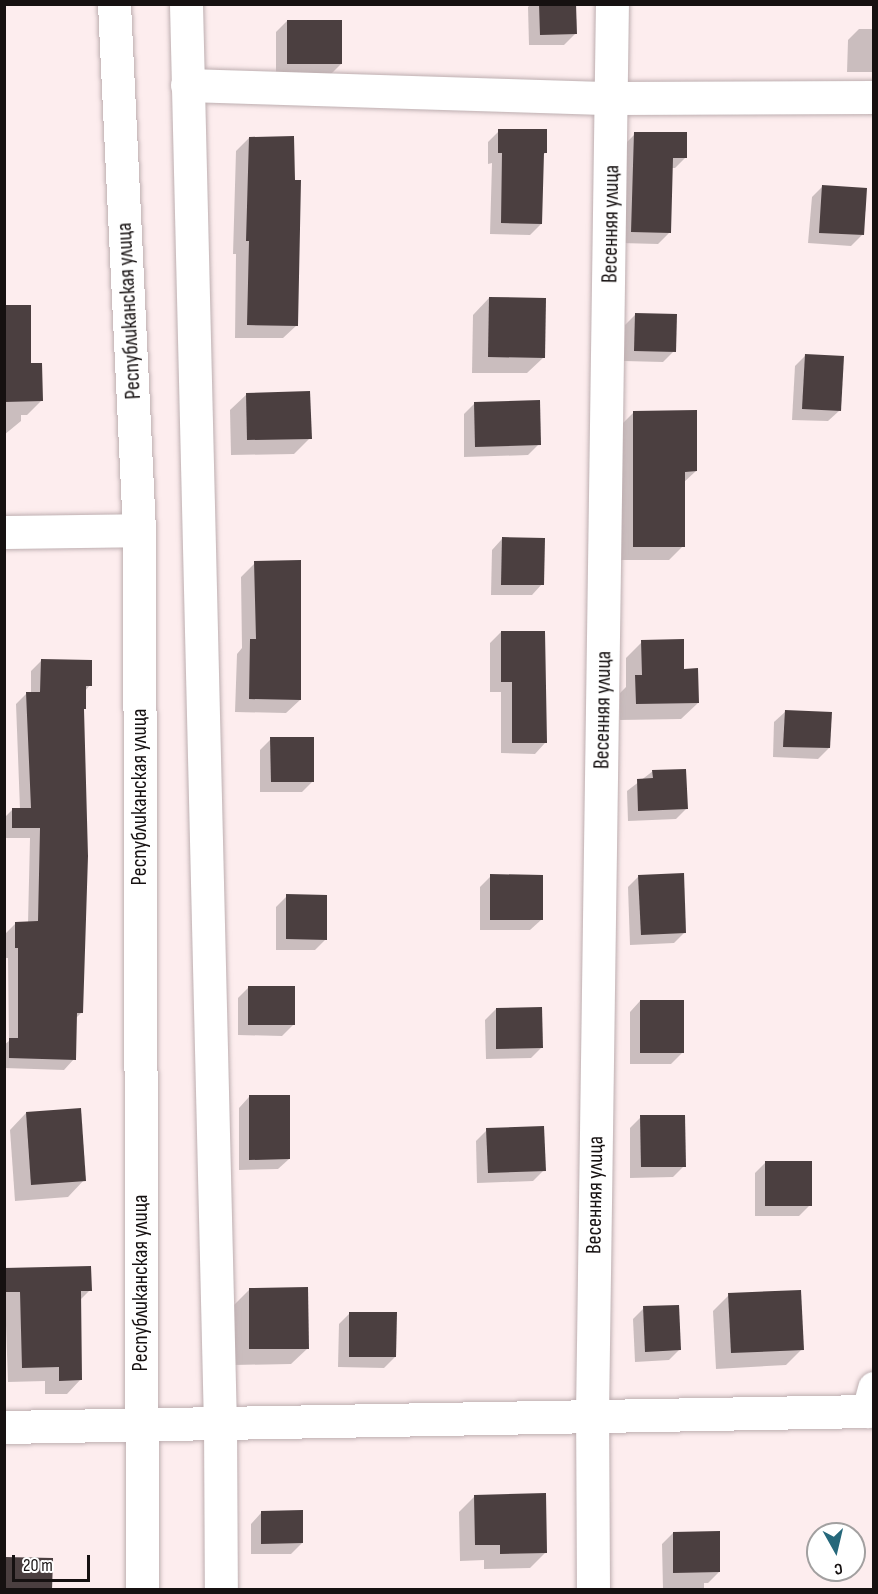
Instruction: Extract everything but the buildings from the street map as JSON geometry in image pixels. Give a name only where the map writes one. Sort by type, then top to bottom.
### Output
[{"type":"street","name":"Республиканская улица","points":[[114,4],[139,530],[142,1590]]},
{"type":"street","points":[[186,4],[220,1422],[221,1590]]},
{"type":"street","name":"Весенняя улица","points":[[593,1590],[592,1415],[612,4]]},
{"type":"street","points":[[187,85],[612,98],[873,97]]},
{"type":"street","points":[[4,532],[139,530]]},
{"type":"street","points":[[4,1427],[868,1411],[873,1388]]}]
